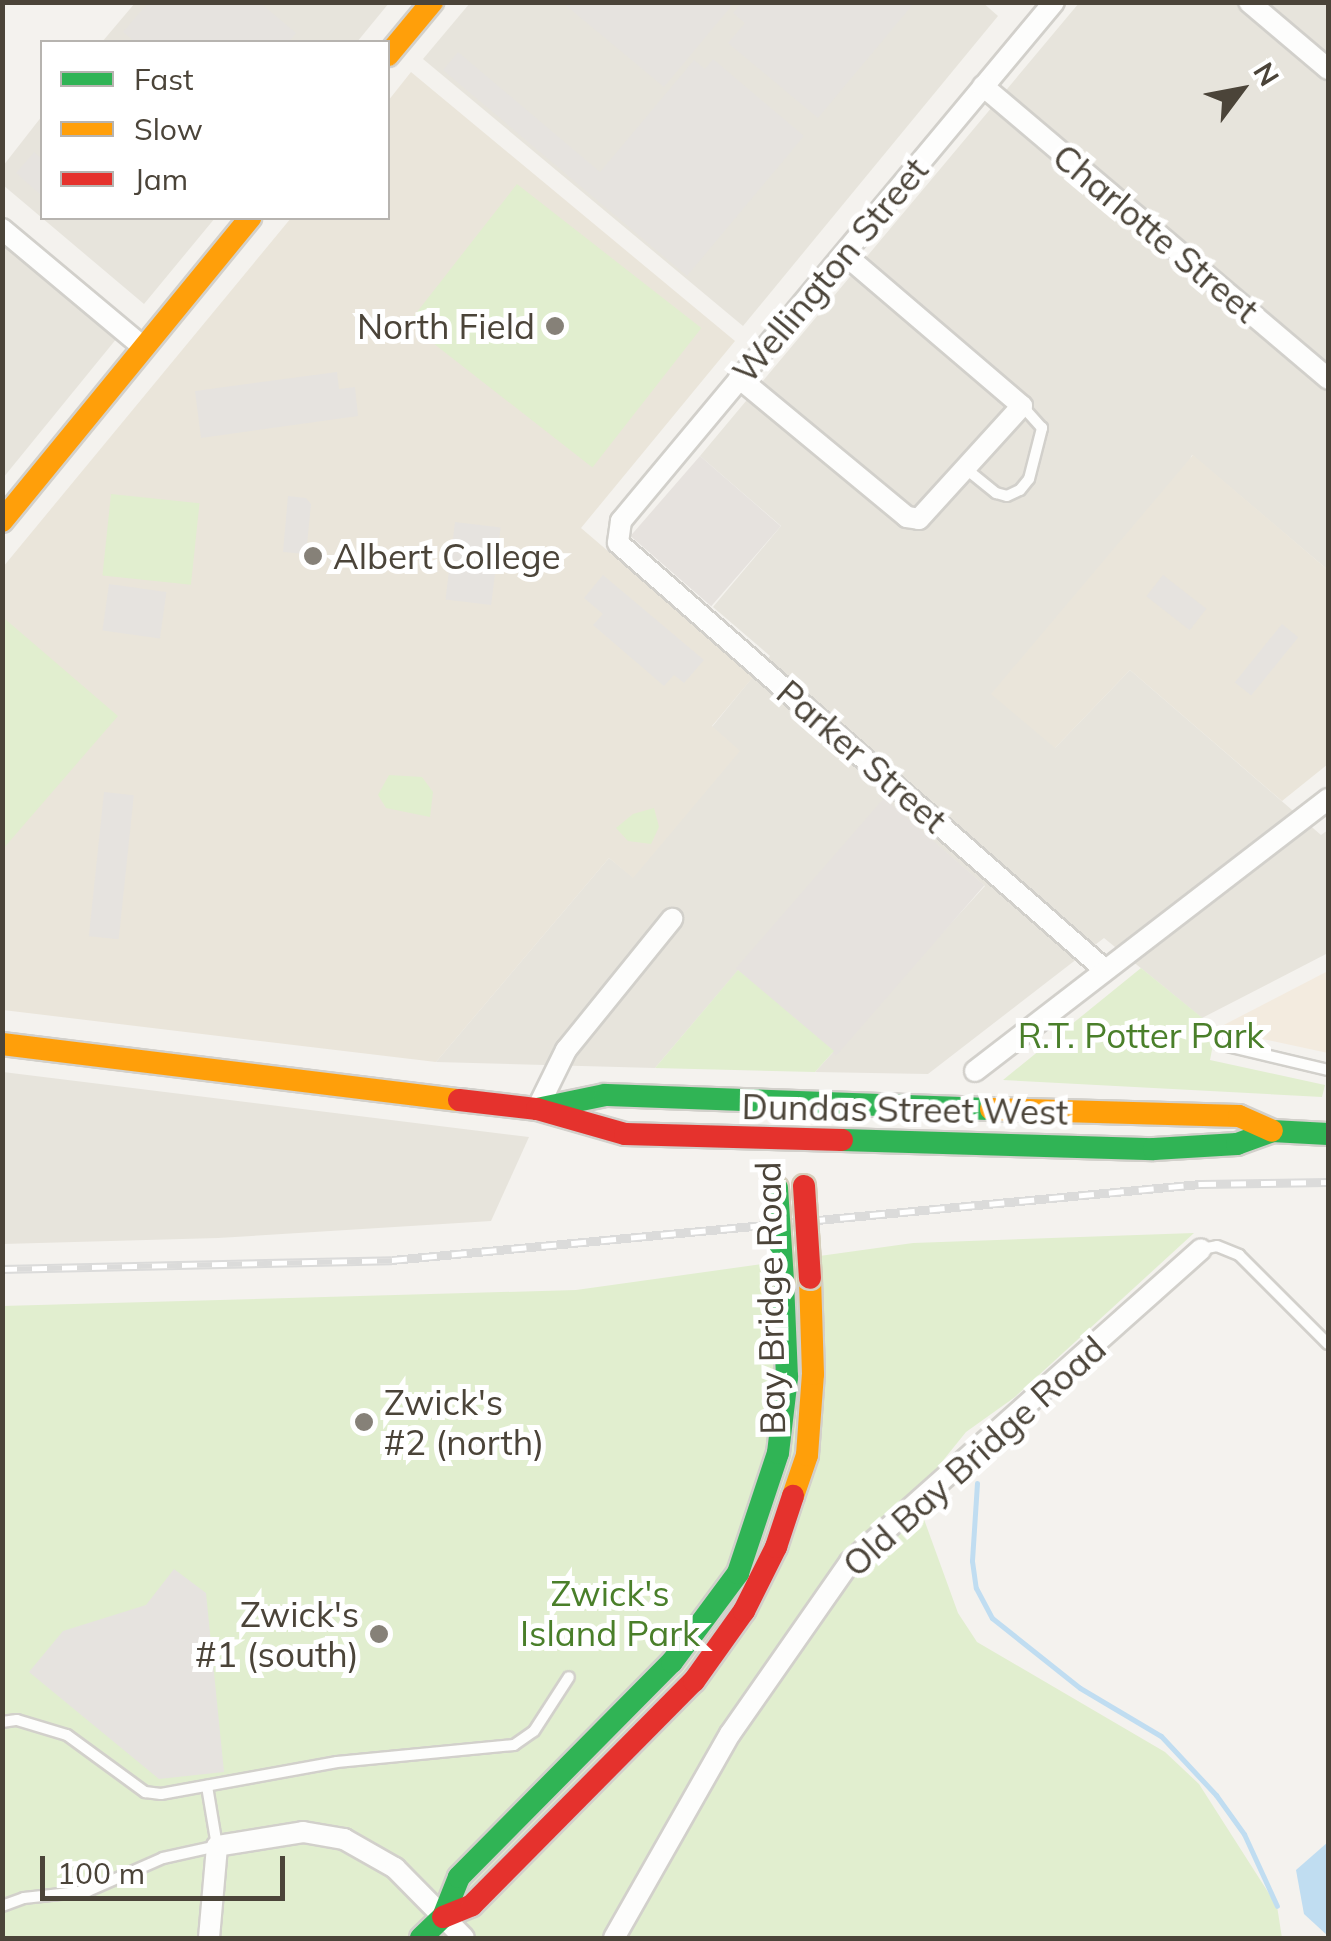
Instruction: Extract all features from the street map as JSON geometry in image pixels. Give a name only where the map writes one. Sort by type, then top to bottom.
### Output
[{"type":"main road","points":[[390,53],[432,2]]},
{"type":"main road","points":[[2,521],[248,220]]},
{"type":"main road","name":"Dundas Street West","points":[[2,1044],[537,1109],[626,1134],[776,1142],[1154,1149],[1237,1144],[1272,1132],[1328,1134]]},
{"type":"main road","name":"Dundas Street West","points":[[537,1109],[605,1096],[1240,1116],[1272,1132]]},
{"type":"main road","name":"Bay Bridge Road","points":[[443,1916],[460,1877],[672,1662],[738,1573],[778,1454],[787,1377],[775,1104]]},
{"type":"main road","name":"Bay Bridge Road","points":[[443,1916],[472,1905],[694,1681],[744,1612],[776,1546],[807,1455],[813,1374],[802,1105]]},
{"type":"main road","points":[[421,1938],[443,1916]]},
{"type":"street","name":"Wellington Street","points":[[618,543],[621,521],[1054,2]]},
{"type":"street","points":[[1250,2],[1328,70]]},
{"type":"street","name":"Charlotte Street","points":[[983,86],[1328,379]]},
{"type":"street","points":[[2,229],[142,346]]},
{"type":"street","points":[[739,378],[906,518],[919,519],[1022,406],[845,254]]},
{"type":"street","name":"Parker Street","points":[[618,543],[1105,970]]},
{"type":"street","points":[[975,1072],[1328,799]]},
{"type":"street","points":[[537,1109],[566,1050],[672,918]]},
{"type":"street","name":"Old Bay Bridge Road","points":[[614,1938],[730,1734],[850,1562],[1200,1249]]},
{"type":"street","points":[[209,1938],[217,1846],[303,1832],[344,1839],[395,1868],[464,1938]]},
{"type":"lane","points":[[966,468],[1006,496],[1020,490],[1030,479],[1042,428],[1022,406]]},
{"type":"lane","points":[[1219,1044],[1328,1070]]},
{"type":"lane","points":[[1200,1249],[1217,1246],[1239,1256],[1328,1344]]},
{"type":"lane","points":[[2,1722],[17,1720],[67,1735],[145,1792],[161,1794],[338,1762],[514,1745],[534,1732],[569,1676]]},
{"type":"lane","points":[[2,1906],[24,1898],[88,1891],[163,1858],[217,1846],[207,1786]]},
{"type":"shaded area","points":[[259,2],[296,33],[291,40],[133,40],[123,32],[148,3]]},
{"type":"shaded area","points":[[741,2],[914,3],[818,118],[728,43],[745,23],[733,13]]},
{"type":"shaded area","points":[[982,2],[998,16],[743,326],[423,59],[470,3]]},
{"type":"shaded area","points":[[135,3],[389,3],[359,40],[104,40]]},
{"type":"shaded area","points":[[563,3],[611,4],[734,3],[664,87]]},
{"type":"shaded area","points":[[1079,3],[1328,3],[1328,570],[1192,455],[1055,748],[1130,670],[1321,835],[1328,830],[1328,953],[1202,1018],[1104,938],[928,1074],[815,1072],[985,886],[884,799],[655,1068],[436,1062],[609,858],[633,877],[739,751],[712,727],[770,656],[713,607],[781,526],[700,456]]},
{"type":"shaded area","points":[[458,52],[600,172],[694,60],[705,69],[713,59],[804,136],[687,276],[443,70]]},
{"type":"shaded area","name":"Albert College","points":[[411,72],[735,341],[581,528],[754,676],[712,726],[740,751],[633,878],[609,858],[436,1062],[3,1010],[3,567],[289,220],[390,220],[390,98]]},
{"type":"shaded area","points":[[40,119],[40,216],[3,185],[3,166]]},
{"type":"shaded area","points":[[34,152],[40,157],[40,194],[16,173]]},
{"type":"shaded area","points":[[44,220],[213,220],[144,304]]},
{"type":"shaded area","points":[[3,245],[117,338],[3,478]]},
{"type":"shaded area","points":[[337,372],[339,389],[355,387],[358,416],[201,438],[195,391]]},
{"type":"shaded area","points":[[1193,455],[1328,570],[1328,764],[1282,801],[1130,670],[1055,748],[991,694]]},
{"type":"shaded area","points":[[700,456],[781,526],[711,606],[630,536]]},
{"type":"shaded area","points":[[288,496],[306,498],[311,504],[306,554],[283,552]]},
{"type":"shaded area","points":[[455,522],[501,528],[491,605],[445,599]]},
{"type":"shaded area","points":[[603,575],[704,660],[684,683],[674,675],[664,686],[593,625],[603,614],[584,598]]},
{"type":"shaded area","points":[[1163,575],[1206,609],[1190,630],[1146,596]]},
{"type":"shaded area","points":[[109,584],[166,592],[160,639],[102,631]]},
{"type":"shaded area","points":[[1282,624],[1298,637],[1251,696],[1235,682]]},
{"type":"shaded area","points":[[104,792],[134,795],[119,939],[89,936]]},
{"type":"shaded area","points":[[884,798],[984,885],[836,1056],[736,969]]},
{"type":"shaded area","points":[[1328,971],[1328,1053],[1216,1029]]},
{"type":"shaded area","points":[[2,1072],[529,1137],[491,1221],[218,1238],[3,1244]]},
{"type":"shaded area","points":[[174,1569],[206,1593],[224,1772],[159,1779],[29,1672],[63,1631],[146,1605]]},
{"type":"green space","name":"North Field","points":[[517,184],[701,328],[592,468],[408,323]]},
{"type":"green space","points":[[111,494],[200,503],[191,585],[102,576]]},
{"type":"green space","points":[[5,619],[118,716],[3,849],[2,622]]},
{"type":"green space","points":[[389,775],[422,777],[433,792],[430,817],[386,808],[378,795]]},
{"type":"green space","points":[[654,808],[659,827],[651,844],[628,841],[616,828],[633,814]]},
{"type":"green space","name":"R.T. Potter Park","points":[[1141,968],[1216,1029],[1210,1060],[1325,1085],[1322,1097],[1003,1080]]},
{"type":"green space","points":[[738,970],[834,1051],[815,1072],[655,1068]]},
{"type":"green space","name":"Zwick's Island Park","points":[[1194,1233],[1015,1397],[966,1432],[920,1489],[921,1511],[958,1613],[977,1642],[1165,1752],[1199,1784],[1277,1906],[1282,1938],[3,1938],[2,1306],[576,1290],[913,1243]]},
{"type":"water","points":[[1328,1842],[1328,1936],[1304,1914],[1296,1870]]},
{"type":"waterway","points":[[977,1483],[972,1561],[976,1588],[992,1618],[1080,1688],[1161,1736],[1216,1795],[1244,1834],[1277,1906]]},
{"type":"railway","points":[[2,1269],[392,1260],[1201,1184],[1328,1182]]},
{"type":"traffic: fast","points":[[537,1109],[605,1095],[991,1109]]},
{"type":"traffic: fast","points":[[842,1140],[1154,1149],[1237,1144],[1272,1131],[1328,1134]]},
{"type":"traffic: fast","points":[[777,1188],[783,1280]]},
{"type":"traffic: fast","points":[[421,1938],[443,1917],[459,1877],[672,1662],[738,1573],[778,1453],[787,1377],[783,1280]]},
{"type":"traffic: slow","points":[[390,53],[432,2]]},
{"type":"traffic: slow","points":[[2,521],[248,220]]},
{"type":"traffic: slow","points":[[2,1044],[459,1100]]},
{"type":"traffic: slow","points":[[991,1109],[1239,1116],[1272,1131]]},
{"type":"traffic: slow","points":[[793,1496],[807,1455],[813,1374],[810,1278]]},
{"type":"traffic: jam","points":[[459,1100],[537,1109],[625,1134],[842,1140]]},
{"type":"traffic: jam","points":[[804,1186],[810,1278]]},
{"type":"traffic: jam","points":[[443,1917],[472,1905],[694,1681],[744,1611],[776,1547],[793,1496]]},
{"type":"place","name":"North Field","points":[[555,326]]},
{"type":"place","name":"Albert College","points":[[313,556]]},
{"type":"place","name":"Zwick's #2 (north)","points":[[364,1422]]},
{"type":"place","name":"Zwick's #1 (south)","points":[[379,1634]]}]
